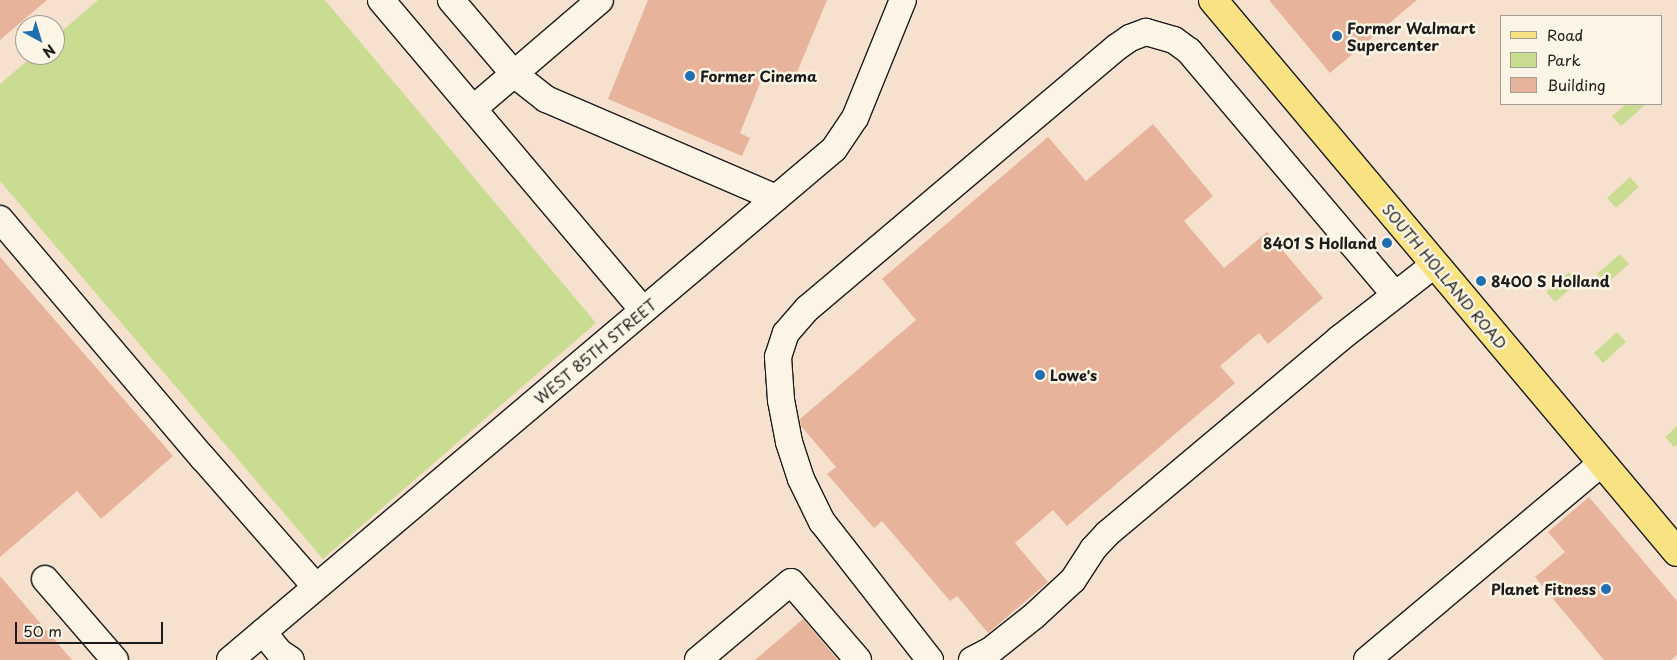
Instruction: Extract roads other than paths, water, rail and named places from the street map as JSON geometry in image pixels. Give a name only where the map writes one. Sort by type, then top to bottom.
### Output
[{"type":"main road","name":"SOUTH HOLLAND ROAD","points":[[1213,0],[1677,552]]},
{"type":"street","points":[[381,0],[643,310]]},
{"type":"street","points":[[451,0],[514,74],[546,99],[776,198]]},
{"type":"street","points":[[473,109],[600,0]]},
{"type":"street","name":"WEST 85TH STREET","points":[[230,660],[834,149],[855,118],[903,0]]},
{"type":"street","points":[[930,660],[822,522],[801,479],[789,442],[781,400],[778,357],[786,333],[808,308],[1116,47],[1130,38],[1146,32],[1174,40],[1189,51],[1395,295]]},
{"type":"street","points":[[0,220],[316,587]]},
{"type":"street","points":[[972,660],[990,651],[1073,580],[1093,549],[1108,533],[1339,339],[1435,264]]},
{"type":"street","points":[[1367,660],[1602,463]]},
{"type":"street","points":[[45,579],[114,660]]},
{"type":"street","points":[[698,660],[791,582],[858,660]]},
{"type":"street","points":[[263,632],[279,652],[291,660]]},
{"type":"place","name":"Former Walmart Supercenter","points":[[1337,36]]},
{"type":"place","name":"Former Cinema","points":[[690,76]]},
{"type":"place","name":"8401 S Holland","points":[[1387,243]]},
{"type":"place","name":"8400 S Holland","points":[[1481,281]]},
{"type":"place","name":"Lowe's","points":[[1040,375]]},
{"type":"place","name":"Planet Fitness","points":[[1606,589]]}]
